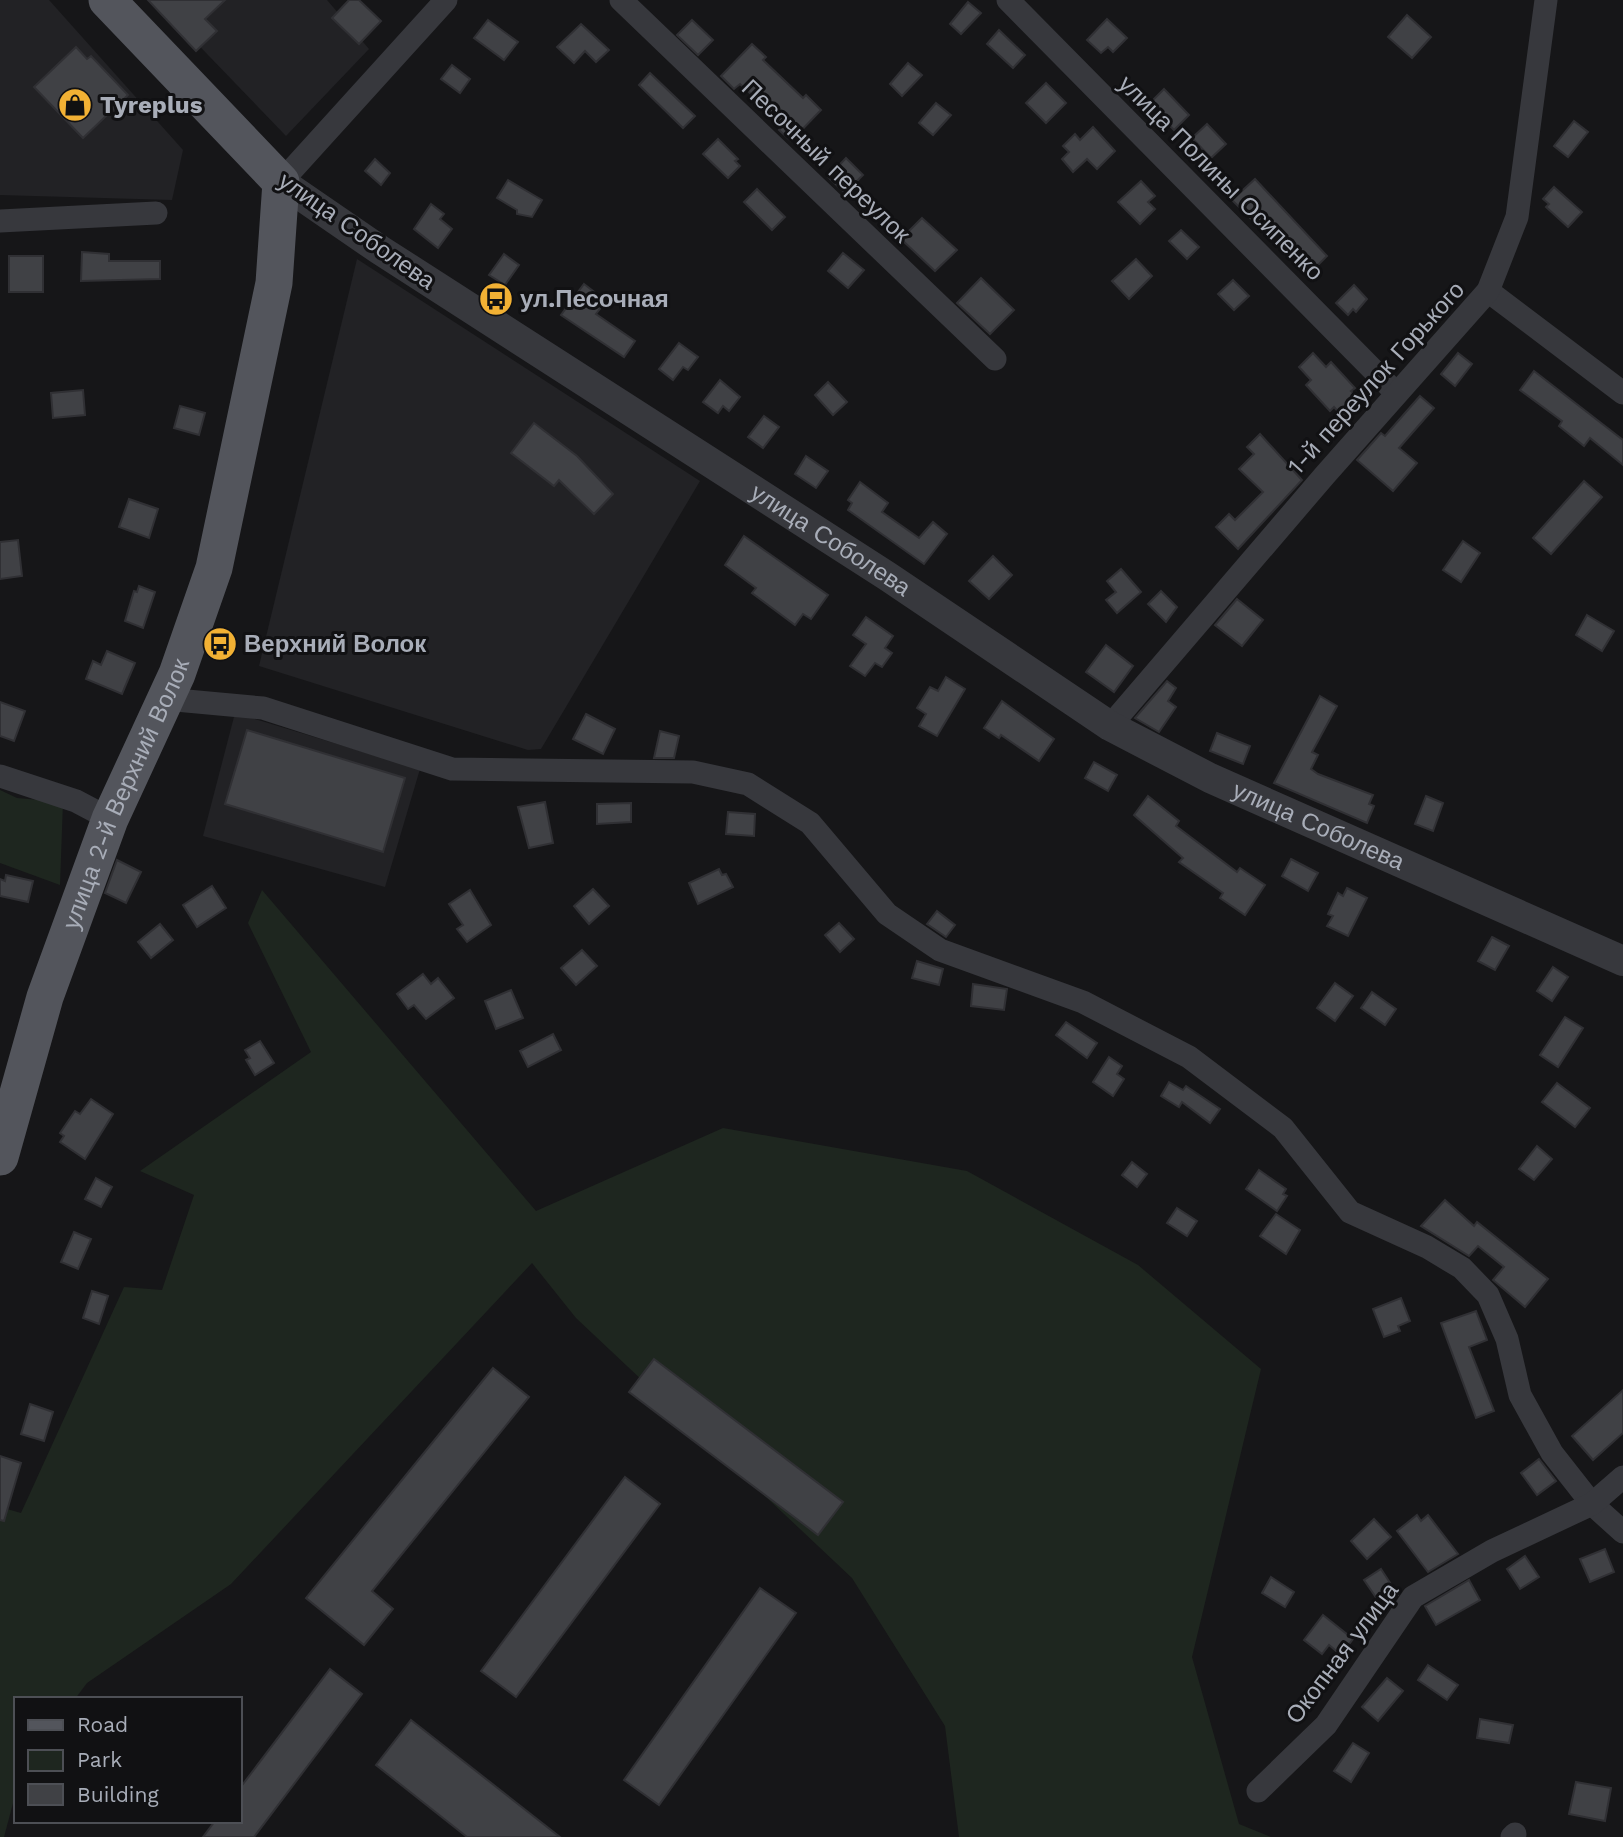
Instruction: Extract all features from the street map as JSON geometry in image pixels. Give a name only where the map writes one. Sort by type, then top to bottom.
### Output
[{"type":"main road","name":"улица Соболева","points":[[110,2],[281,182]]},
{"type":"main road","name":"улица 2-й Верхний Волок","points":[[0,1157],[45,997],[110,819],[165,699],[214,568],[274,283],[281,182]]},
{"type":"street","points":[[281,182],[446,0]]},
{"type":"street","name":"Песочный переулок","points":[[621,0],[995,359]]},
{"type":"street","name":"улица Полины Осипенко","points":[[1008,0],[1396,393]]},
{"type":"street","name":"1-й переулок Горького","points":[[1110,726],[1396,393],[1488,291],[1517,217],[1546,0]]},
{"type":"street","name":"улица Соболева","points":[[281,182],[380,250],[887,576],[1110,726],[1210,778],[1623,961]]},
{"type":"street","points":[[0,221],[156,213]]},
{"type":"street","points":[[1488,291],[1623,393]]},
{"type":"street","points":[[165,699],[262,708],[452,769],[694,772],[748,784],[810,823],[887,914],[940,950],[1083,1002],[1189,1057],[1283,1128],[1350,1212],[1427,1247],[1462,1268],[1488,1295],[1507,1339],[1520,1395],[1552,1452],[1592,1504],[1623,1532]]},
{"type":"street","points":[[0,776],[76,801],[110,819]]},
{"type":"street","name":"Окопная улица","points":[[1258,1791],[1326,1725],[1413,1597],[1492,1551],[1592,1504],[1623,1477]]},
{"type":"shaded area","points":[[0,0],[49,0],[183,150],[172,200],[0,195]]},
{"type":"shaded area","points":[[155,0],[327,0],[369,49],[286,136]]},
{"type":"shaded area","points":[[357,259],[700,481],[541,749],[528,750],[259,666]]},
{"type":"shaded area","points":[[235,713],[420,769],[385,887],[203,836]]},
{"type":"green space","points":[[0,790],[17,798],[63,802],[60,885],[0,863]]},
{"type":"green space","points":[[262,890],[536,1211],[723,1128],[967,1171],[1138,1265],[1261,1369],[1192,1657],[1239,1824],[1271,1837],[959,1837],[945,1726],[852,1578],[576,1318],[532,1263],[231,1584],[87,1683],[76,1697],[14,1697],[14,1800],[4,1837],[0,1837],[0,1507],[21,1513],[124,1287],[162,1290],[194,1195],[140,1171],[311,1052],[248,923]]},
{"type":"building","points":[[148,0],[225,0],[205,19],[217,31],[196,51]]},
{"type":"building","points":[[349,0],[359,0],[381,21],[359,44],[332,18]]},
{"type":"building","points":[[968,2],[981,13],[961,34],[950,24]]},
{"type":"building","points":[[1407,15],[1431,37],[1412,58],[1388,37]]},
{"type":"building","points":[[1107,19],[1127,38],[1113,52],[1108,47],[1101,53],[1087,40]]},
{"type":"building","points":[[488,20],[518,42],[504,60],[474,38]]},
{"type":"building","points":[[692,20],[713,40],[698,55],[677,35]]},
{"type":"building","points":[[581,24],[609,50],[596,62],[585,51],[574,63],[557,47]]},
{"type":"building","points":[[999,30],[1025,55],[1013,68],[987,44]]},
{"type":"building","points":[[752,44],[766,57],[763,60],[803,98],[806,95],[821,110],[791,141],[779,130],[784,124],[740,84],[734,89],[721,76]]},
{"type":"building","points":[[76,47],[87,59],[91,56],[128,95],[83,138],[34,87]]},
{"type":"building","points":[[908,63],[922,75],[902,96],[890,84]]},
{"type":"building","points":[[452,65],[470,79],[460,93],[441,79]]},
{"type":"building","points":[[650,73],[695,116],[683,128],[639,85]]},
{"type":"building","points":[[1046,83],[1066,103],[1046,123],[1026,103]]},
{"type":"building","points":[[1164,89],[1189,115],[1174,130],[1149,104]]},
{"type":"building","points":[[936,103],[951,115],[933,135],[919,123]]},
{"type":"building","points":[[1574,121],[1588,132],[1568,157],[1554,146]]},
{"type":"building","points":[[1207,124],[1226,144],[1211,158],[1192,138]]},
{"type":"building","points":[[1093,127],[1115,151],[1097,169],[1087,159],[1073,172],[1062,159],[1069,152],[1063,146],[1075,134],[1080,140]]},
{"type":"building","points":[[718,139],[738,159],[735,161],[740,166],[728,178],[703,154]]},
{"type":"building","points":[[846,158],[863,175],[845,193],[828,177]]},
{"type":"building","points":[[375,159],[390,173],[381,185],[365,171]]},
{"type":"building","points":[[1255,179],[1327,256],[1308,275],[1232,200]]},
{"type":"building","points":[[508,180],[542,200],[532,217],[517,214],[517,210],[497,198]]},
{"type":"building","points":[[1141,181],[1155,196],[1148,202],[1155,209],[1140,224],[1118,202]]},
{"type":"building","points":[[1554,187],[1582,212],[1568,227],[1546,207],[1549,204],[1543,199]]},
{"type":"building","points":[[757,189],[785,217],[772,230],[744,202]]},
{"type":"building","points":[[431,204],[444,214],[440,219],[452,229],[438,248],[414,229]]},
{"type":"building","points":[[922,218],[957,250],[935,271],[901,239]]},
{"type":"building","points":[[1181,230],[1199,247],[1187,259],[1169,241]]},
{"type":"building","points":[[82,252],[109,254],[109,261],[160,261],[160,279],[81,281]]},
{"type":"building","points":[[843,253],[864,270],[848,288],[828,271]]},
{"type":"building","points":[[504,254],[519,265],[505,285],[489,275]]},
{"type":"building","points":[[9,256],[43,256],[43,292],[9,292]]},
{"type":"building","points":[[1136,259],[1152,276],[1129,299],[1112,281]]},
{"type":"building","points":[[981,278],[1014,310],[990,334],[957,303]]},
{"type":"building","points":[[1233,280],[1249,296],[1234,310],[1218,294]]},
{"type":"building","points":[[584,284],[606,301],[596,314],[635,341],[624,357],[561,315]]},
{"type":"building","points":[[1354,285],[1367,299],[1356,312],[1353,309],[1348,315],[1336,303]]},
{"type":"building","points":[[679,343],[698,357],[688,370],[683,367],[673,380],[659,369]]},
{"type":"building","points":[[1313,353],[1326,367],[1331,362],[1355,388],[1351,391],[1360,400],[1343,417],[1334,407],[1330,411],[1306,385],[1311,380],[1299,367]]},
{"type":"building","points":[[1458,353],[1472,364],[1455,386],[1441,374]]},
{"type":"building","points":[[1534,371],[1623,440],[1623,465],[1590,438],[1584,446],[1559,426],[1562,421],[1520,390]]},
{"type":"building","points":[[720,380],[740,397],[729,411],[723,406],[718,413],[703,402]]},
{"type":"building","points":[[828,382],[847,402],[833,415],[815,395]]},
{"type":"building","points":[[83,390],[85,415],[53,418],[51,393]]},
{"type":"building","points":[[1420,396],[1434,408],[1399,448],[1417,463],[1393,491],[1357,460],[1381,433],[1385,436]]},
{"type":"building","points":[[180,406],[205,413],[199,435],[174,428]]},
{"type":"building","points":[[764,416],[779,427],[763,448],[748,437]]},
{"type":"building","points":[[534,423],[577,456],[613,494],[594,514],[559,480],[554,486],[511,453]]},
{"type":"building","points":[[1260,434],[1302,480],[1238,549],[1216,527],[1229,514],[1235,520],[1263,492],[1239,469],[1254,454],[1247,447]]},
{"type":"building","points":[[806,456],[828,471],[816,488],[795,474]]},
{"type":"building","points":[[1584,481],[1602,497],[1551,554],[1533,538]]},
{"type":"building","points":[[860,482],[888,503],[882,512],[919,538],[933,522],[947,534],[924,564],[848,510],[852,503],[848,500]]},
{"type":"building","points":[[129,499],[158,509],[149,538],[119,527]]},
{"type":"building","points":[[744,536],[828,595],[811,619],[803,614],[795,625],[752,593],[756,588],[725,565]]},
{"type":"building","points":[[18,540],[22,576],[0,579],[0,542]]},
{"type":"building","points":[[1463,541],[1480,553],[1461,582],[1443,570]]},
{"type":"building","points":[[993,556],[1012,575],[989,599],[969,581]]},
{"type":"building","points":[[1121,569],[1141,592],[1117,613],[1106,600],[1116,592],[1107,581]]},
{"type":"building","points":[[139,586],[155,592],[143,628],[125,621],[134,591],[137,592]]},
{"type":"building","points":[[1161,591],[1177,607],[1166,622],[1148,604]]},
{"type":"building","points":[[1237,599],[1263,620],[1242,646],[1215,625]]},
{"type":"building","points":[[1587,615],[1614,631],[1602,651],[1576,635]]},
{"type":"building","points":[[866,617],[893,636],[885,648],[892,653],[882,667],[875,663],[865,676],[850,666],[866,644],[853,635]]},
{"type":"building","points":[[1106,645],[1133,666],[1114,692],[1086,672]]},
{"type":"building","points":[[107,651],[135,663],[122,694],[86,679],[93,661],[101,665]]},
{"type":"building","points":[[946,677],[965,689],[937,736],[919,726],[926,714],[917,708],[930,687],[938,691]]},
{"type":"building","points":[[1167,681],[1176,688],[1168,701],[1176,707],[1159,732],[1135,718]]},
{"type":"building","points":[[1320,696],[1337,706],[1312,752],[1318,755],[1311,769],[1373,795],[1369,804],[1374,806],[1367,823],[1274,783]]},
{"type":"building","points":[[1002,701],[1054,739],[1039,761],[1001,735],[999,738],[984,728]]},
{"type":"building","points":[[0,702],[25,711],[14,741],[0,736]]},
{"type":"building","points":[[586,714],[615,729],[603,754],[573,739]]},
{"type":"building","points":[[247,730],[405,778],[383,852],[225,804]]},
{"type":"building","points":[[660,731],[679,736],[674,758],[654,758]]},
{"type":"building","points":[[1217,733],[1250,746],[1243,764],[1210,751]]},
{"type":"building","points":[[1094,762],[1117,775],[1108,791],[1085,778]]},
{"type":"building","points":[[1148,796],[1179,821],[1176,826],[1237,872],[1240,868],[1265,885],[1245,915],[1220,898],[1223,893],[1179,862],[1183,858],[1134,815]]},
{"type":"building","points":[[1426,796],[1443,803],[1433,831],[1415,824]]},
{"type":"building","points":[[545,802],[553,843],[529,848],[518,807]]},
{"type":"building","points":[[631,803],[631,822],[597,824],[597,804]]},
{"type":"building","points":[[728,812],[755,814],[754,836],[726,834]]},
{"type":"building","points":[[1291,859],[1318,873],[1308,891],[1282,876]]},
{"type":"building","points":[[117,860],[141,872],[126,903],[105,893]]},
{"type":"building","points":[[719,869],[722,875],[726,874],[733,887],[698,904],[689,883]]},
{"type":"building","points":[[6,875],[33,881],[28,902],[0,896],[0,879],[5,881]]},
{"type":"building","points":[[212,886],[226,908],[197,927],[183,905]]},
{"type":"building","points":[[1347,888],[1367,898],[1348,936],[1327,926],[1333,916],[1328,914],[1338,893],[1343,896]]},
{"type":"building","points":[[593,889],[609,906],[589,924],[574,906]]},
{"type":"building","points":[[470,890],[491,925],[467,942],[457,929],[463,925],[449,904]]},
{"type":"building","points":[[937,911],[955,925],[946,937],[927,924]]},
{"type":"building","points":[[839,923],[854,939],[840,952],[825,935]]},
{"type":"building","points":[[160,924],[173,940],[151,958],[138,942]]},
{"type":"building","points":[[1492,937],[1509,946],[1495,970],[1478,961]]},
{"type":"building","points":[[582,950],[597,966],[576,985],[561,968]]},
{"type":"building","points":[[917,961],[943,969],[939,985],[912,978]]},
{"type":"building","points":[[1553,967],[1568,977],[1552,1001],[1537,991]]},
{"type":"building","points":[[423,974],[431,984],[438,978],[454,998],[426,1019],[414,1005],[408,1009],[397,994]]},
{"type":"building","points":[[1335,983],[1353,996],[1335,1021],[1317,1008]]},
{"type":"building","points":[[973,984],[1007,989],[1004,1010],[971,1006]]},
{"type":"building","points":[[511,990],[523,1018],[496,1029],[485,1001]]},
{"type":"building","points":[[1372,992],[1396,1009],[1385,1025],[1361,1008]]},
{"type":"building","points":[[1565,1017],[1583,1028],[1558,1067],[1540,1055]]},
{"type":"building","points":[[1066,1022],[1097,1043],[1087,1058],[1056,1035]]},
{"type":"building","points":[[553,1034],[561,1050],[528,1067],[520,1051]]},
{"type":"building","points":[[260,1041],[274,1063],[255,1075],[246,1060],[250,1058],[245,1050]]},
{"type":"building","points":[[1109,1057],[1122,1066],[1117,1074],[1124,1079],[1113,1096],[1093,1082]]},
{"type":"building","points":[[1169,1082],[1183,1090],[1186,1086],[1220,1109],[1210,1123],[1182,1102],[1179,1107],[1161,1096]]},
{"type":"building","points":[[1557,1083],[1590,1108],[1575,1127],[1542,1102]]},
{"type":"building","points":[[91,1099],[113,1114],[85,1159],[60,1142],[64,1136],[60,1133],[75,1111],[80,1114]]},
{"type":"building","points":[[1537,1146],[1552,1159],[1534,1180],[1519,1169]]},
{"type":"building","points":[[1132,1162],[1147,1174],[1137,1187],[1122,1175]]},
{"type":"building","points":[[1259,1170],[1286,1189],[1283,1194],[1287,1196],[1277,1211],[1246,1189]]},
{"type":"building","points":[[96,1178],[112,1187],[101,1207],[85,1199]]},
{"type":"building","points":[[1445,1200],[1474,1226],[1477,1222],[1548,1279],[1525,1307],[1493,1280],[1504,1267],[1478,1246],[1469,1256],[1421,1226]]},
{"type":"building","points":[[1177,1208],[1197,1221],[1187,1236],[1167,1223]]},
{"type":"building","points":[[1276,1214],[1300,1230],[1286,1254],[1260,1236]]},
{"type":"building","points":[[74,1232],[91,1239],[78,1269],[61,1262]]},
{"type":"building","points":[[92,1291],[108,1296],[99,1324],[83,1318]]},
{"type":"building","points":[[1401,1298],[1410,1321],[1398,1326],[1400,1331],[1384,1337],[1373,1309]]},
{"type":"building","points":[[1476,1311],[1487,1340],[1469,1347],[1494,1411],[1476,1418],[1441,1323]]},
{"type":"building","points":[[654,1359],[843,1502],[818,1535],[629,1392]]},
{"type":"building","points":[[493,1368],[529,1397],[372,1591],[393,1609],[364,1645],[306,1598]]},
{"type":"building","points":[[1623,1390],[1623,1433],[1593,1460],[1572,1436]]},
{"type":"building","points":[[30,1404],[53,1412],[44,1441],[21,1434]]},
{"type":"building","points":[[0,1456],[21,1463],[4,1521],[0,1520]]},
{"type":"building","points":[[1539,1459],[1556,1481],[1537,1495],[1521,1473]]},
{"type":"building","points":[[625,1477],[660,1504],[516,1697],[481,1671]]},
{"type":"building","points":[[1417,1515],[1421,1521],[1428,1515],[1458,1554],[1428,1572],[1397,1531]]},
{"type":"building","points":[[1374,1519],[1391,1537],[1367,1559],[1351,1541]]},
{"type":"building","points":[[1605,1549],[1614,1572],[1590,1582],[1580,1559]]},
{"type":"building","points":[[1525,1556],[1539,1577],[1520,1589],[1507,1569]]},
{"type":"building","points":[[1381,1569],[1398,1595],[1382,1606],[1364,1580]]},
{"type":"building","points":[[1271,1577],[1294,1592],[1285,1607],[1262,1593]]},
{"type":"building","points":[[1469,1580],[1480,1600],[1436,1625],[1425,1606]]},
{"type":"building","points":[[760,1588],[796,1613],[659,1805],[624,1780]]},
{"type":"building","points":[[1323,1615],[1353,1639],[1341,1655],[1329,1645],[1322,1654],[1304,1640]]},
{"type":"building","points":[[1428,1665],[1458,1685],[1447,1700],[1418,1680]]},
{"type":"building","points":[[330,1669],[362,1694],[254,1837],[203,1837],[214,1823],[242,1823],[242,1785]]},
{"type":"building","points":[[1387,1678],[1403,1691],[1378,1721],[1362,1707]]},
{"type":"building","points":[[1480,1719],[1513,1725],[1509,1743],[1477,1738]]},
{"type":"building","points":[[411,1720],[560,1837],[467,1837],[376,1765]]},
{"type":"building","points":[[1353,1743],[1369,1753],[1351,1782],[1334,1771]]},
{"type":"building","points":[[1576,1782],[1611,1788],[1605,1821],[1569,1814]]},
{"type":"place","name":"Tyreplus","points":[[75,105]]},
{"type":"place","name":"ул.Песочная","points":[[496,299]]},
{"type":"place","name":"Верхний Волок","points":[[220,644]]}]
